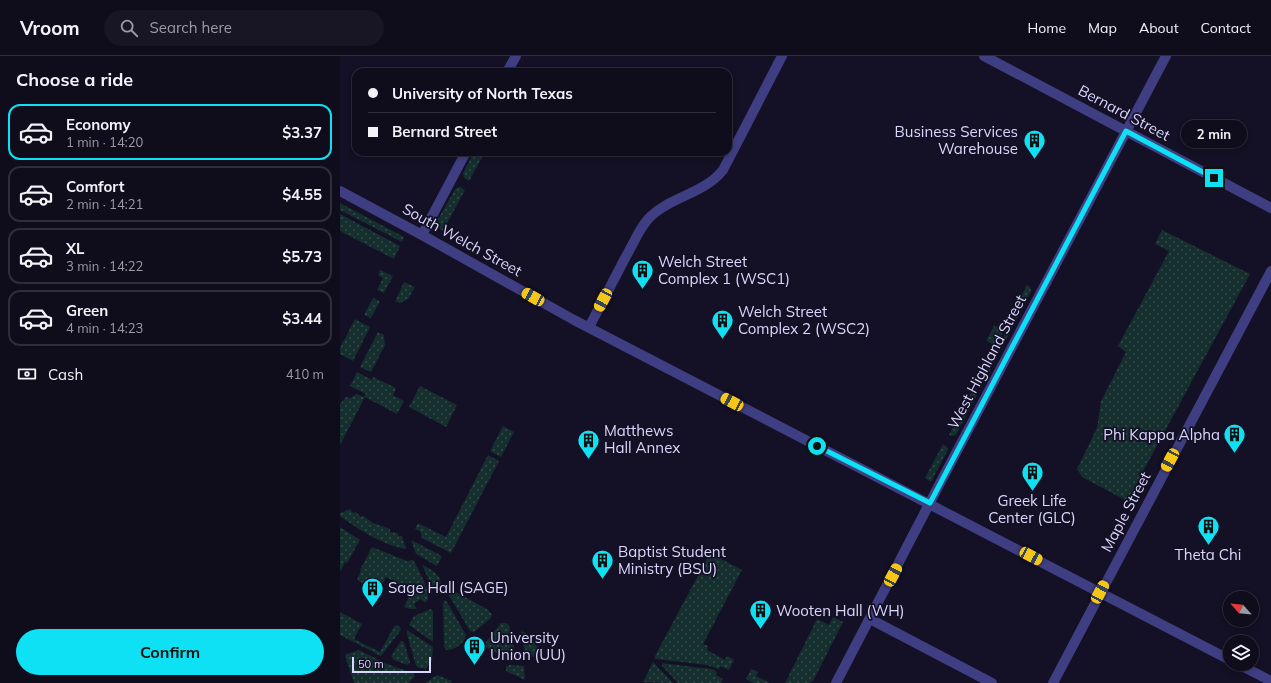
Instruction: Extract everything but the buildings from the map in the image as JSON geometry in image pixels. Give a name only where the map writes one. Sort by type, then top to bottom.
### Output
[{"type":"street","points":[[509,68],[516,56]]},
{"type":"street","points":[[732,153],[782,56]]},
{"type":"street","name":"Bernard Street","points":[[984,56],[1271,208]]},
{"type":"street","name":"West Highland Street","points":[[836,683],[1166,56]]},
{"type":"street","points":[[422,235],[464,156]]},
{"type":"street","points":[[588,327],[638,234],[651,216],[659,210],[716,179],[723,170],[730,156]]},
{"type":"street","name":"South Welch Street","points":[[340,191],[588,327],[744,409],[930,503],[1223,656]]},
{"type":"street","name":"Maple Street","points":[[1053,683],[1271,271]]},
{"type":"street","points":[[870,619],[992,683]]},
{"type":"street","points":[[1252,671],[1271,681]]},
{"type":"green space","points":[[472,156],[483,156],[469,181],[464,178],[463,173]]},
{"type":"green space","points":[[460,187],[465,190],[443,231],[436,227],[438,219],[456,188]]},
{"type":"green space","points":[[340,203],[404,237],[402,242],[340,210]]},
{"type":"green space","points":[[340,214],[400,246],[394,259],[340,231]]},
{"type":"green space","points":[[1162,230],[1250,274],[1127,501],[1082,477],[1077,469],[1097,428],[1101,401],[1126,352],[1118,346],[1169,251],[1155,244]]},
{"type":"green space","points":[[380,270],[393,276],[384,293],[377,290],[383,278],[378,275]]},
{"type":"green space","points":[[404,282],[415,287],[408,299],[400,303],[395,301]]},
{"type":"green space","points":[[1027,285],[1030,287],[1031,291],[987,376],[984,379],[979,378],[996,346],[1003,340],[1005,329]]},
{"type":"green space","points":[[373,298],[380,301],[371,318],[364,315]]},
{"type":"green space","points":[[355,319],[370,327],[353,361],[340,354],[340,348]]},
{"type":"green space","points":[[994,326],[1002,328],[1002,333],[1001,338],[994,345],[987,341],[987,339]]},
{"type":"green space","points":[[378,332],[384,335],[385,345],[371,372],[360,367]]},
{"type":"green space","points":[[357,372],[372,380],[373,377],[396,388],[393,395],[404,401],[397,414],[365,397],[340,445],[340,404],[346,397],[351,398],[356,394],[364,397],[366,394],[350,386]]},
{"type":"green space","points":[[420,386],[457,405],[446,427],[409,407]]},
{"type":"green space","points":[[974,387],[978,393],[956,435],[951,436],[949,435]]},
{"type":"green space","points":[[503,426],[514,432],[501,457],[490,451]]},
{"type":"green space","points":[[943,444],[948,448],[948,450],[931,482],[925,478]]},
{"type":"green space","points":[[488,455],[499,461],[451,553],[422,538],[420,531],[415,529],[418,523],[446,537]]},
{"type":"green space","points":[[350,509],[353,513],[356,512],[361,517],[362,515],[373,523],[390,529],[390,532],[398,533],[398,536],[402,536],[406,548],[387,544],[340,516],[340,513]]},
{"type":"green space","points":[[340,527],[360,540],[340,572]]},
{"type":"green space","points":[[411,540],[442,556],[437,566],[416,554]]},
{"type":"green space","points":[[372,547],[407,561],[413,560],[425,584],[428,594],[428,599],[425,603],[421,599],[414,604],[417,609],[404,607],[412,591],[386,577],[379,591],[357,580],[361,571],[360,570]]},
{"type":"green space","points":[[710,553],[742,570],[703,644],[708,646],[707,650],[725,660],[727,656],[734,660],[729,670],[720,666],[719,669],[707,665],[655,659],[655,656]]},
{"type":"green space","points":[[422,565],[430,569],[440,578],[440,586],[436,590],[433,589]]},
{"type":"green space","points":[[450,589],[487,609],[492,614],[491,618],[474,632],[470,631],[447,592]]},
{"type":"green space","points":[[444,600],[447,602],[466,635],[461,644],[456,648],[449,650],[446,650],[444,647]]},
{"type":"green space","points":[[431,609],[433,611],[433,642],[409,625],[414,616]]},
{"type":"green space","points":[[340,612],[362,624],[354,639],[380,652],[395,625],[400,627],[401,630],[381,656],[340,635]]},
{"type":"green space","points":[[833,617],[843,622],[813,681],[809,683],[785,683],[817,619],[829,625]]},
{"type":"green space","points":[[501,623],[506,623],[509,625],[515,653],[515,656],[511,659],[506,659],[486,647],[486,642]]},
{"type":"green space","points":[[407,630],[433,647],[432,661],[426,669],[416,666]]},
{"type":"green space","points":[[522,631],[526,633],[541,651],[541,656],[530,657],[526,655],[520,634]]},
{"type":"green space","points":[[401,641],[404,642],[410,662],[407,665],[394,660],[391,656]]},
{"type":"green space","points":[[359,650],[387,664],[413,673],[415,676],[409,683],[354,683],[345,656]]},
{"type":"green space","points":[[653,662],[654,663],[673,683],[643,682]]},
{"type":"green space","points":[[662,663],[711,669],[717,672],[716,675],[723,679],[721,683],[678,683],[662,666]]},
{"type":"green space","points":[[509,665],[524,666],[525,680],[506,671],[506,667]]},
{"type":"green space","points":[[751,669],[758,672],[756,676],[770,683],[754,683],[746,679]]},
{"type":"green space","points":[[437,675],[452,681],[451,683],[425,683]]},
{"type":"place","name":"Business Services Warehouse","points":[[1034,160]]},
{"type":"place","name":"Welch Street Complex 1 (WSC1)","points":[[643,290]]},
{"type":"place","name":"Welch Street Complex 2 (WSC2)","points":[[723,340]]},
{"type":"place","name":"Phi Kappa Alpha","points":[[1235,454]]},
{"type":"place","name":"Matthews Hall Annex","points":[[589,460]]},
{"type":"place","name":"Greek Life Center (GLC)","points":[[1032,492]]},
{"type":"place","name":"Theta Chi","points":[[1208,546]]},
{"type":"place","name":"Baptist Student Ministry (BSU)","points":[[602,580]]},
{"type":"place","name":"Sage Hall (SAGE)","points":[[372,608]]},
{"type":"place","name":"Wooten Hall (WH)","points":[[760,630]]},
{"type":"place","name":"University Union (UU)","points":[[475,666]]},
{"type":"route","points":[[817,446],[930,503],[1126,131],[1214,178]]}]
